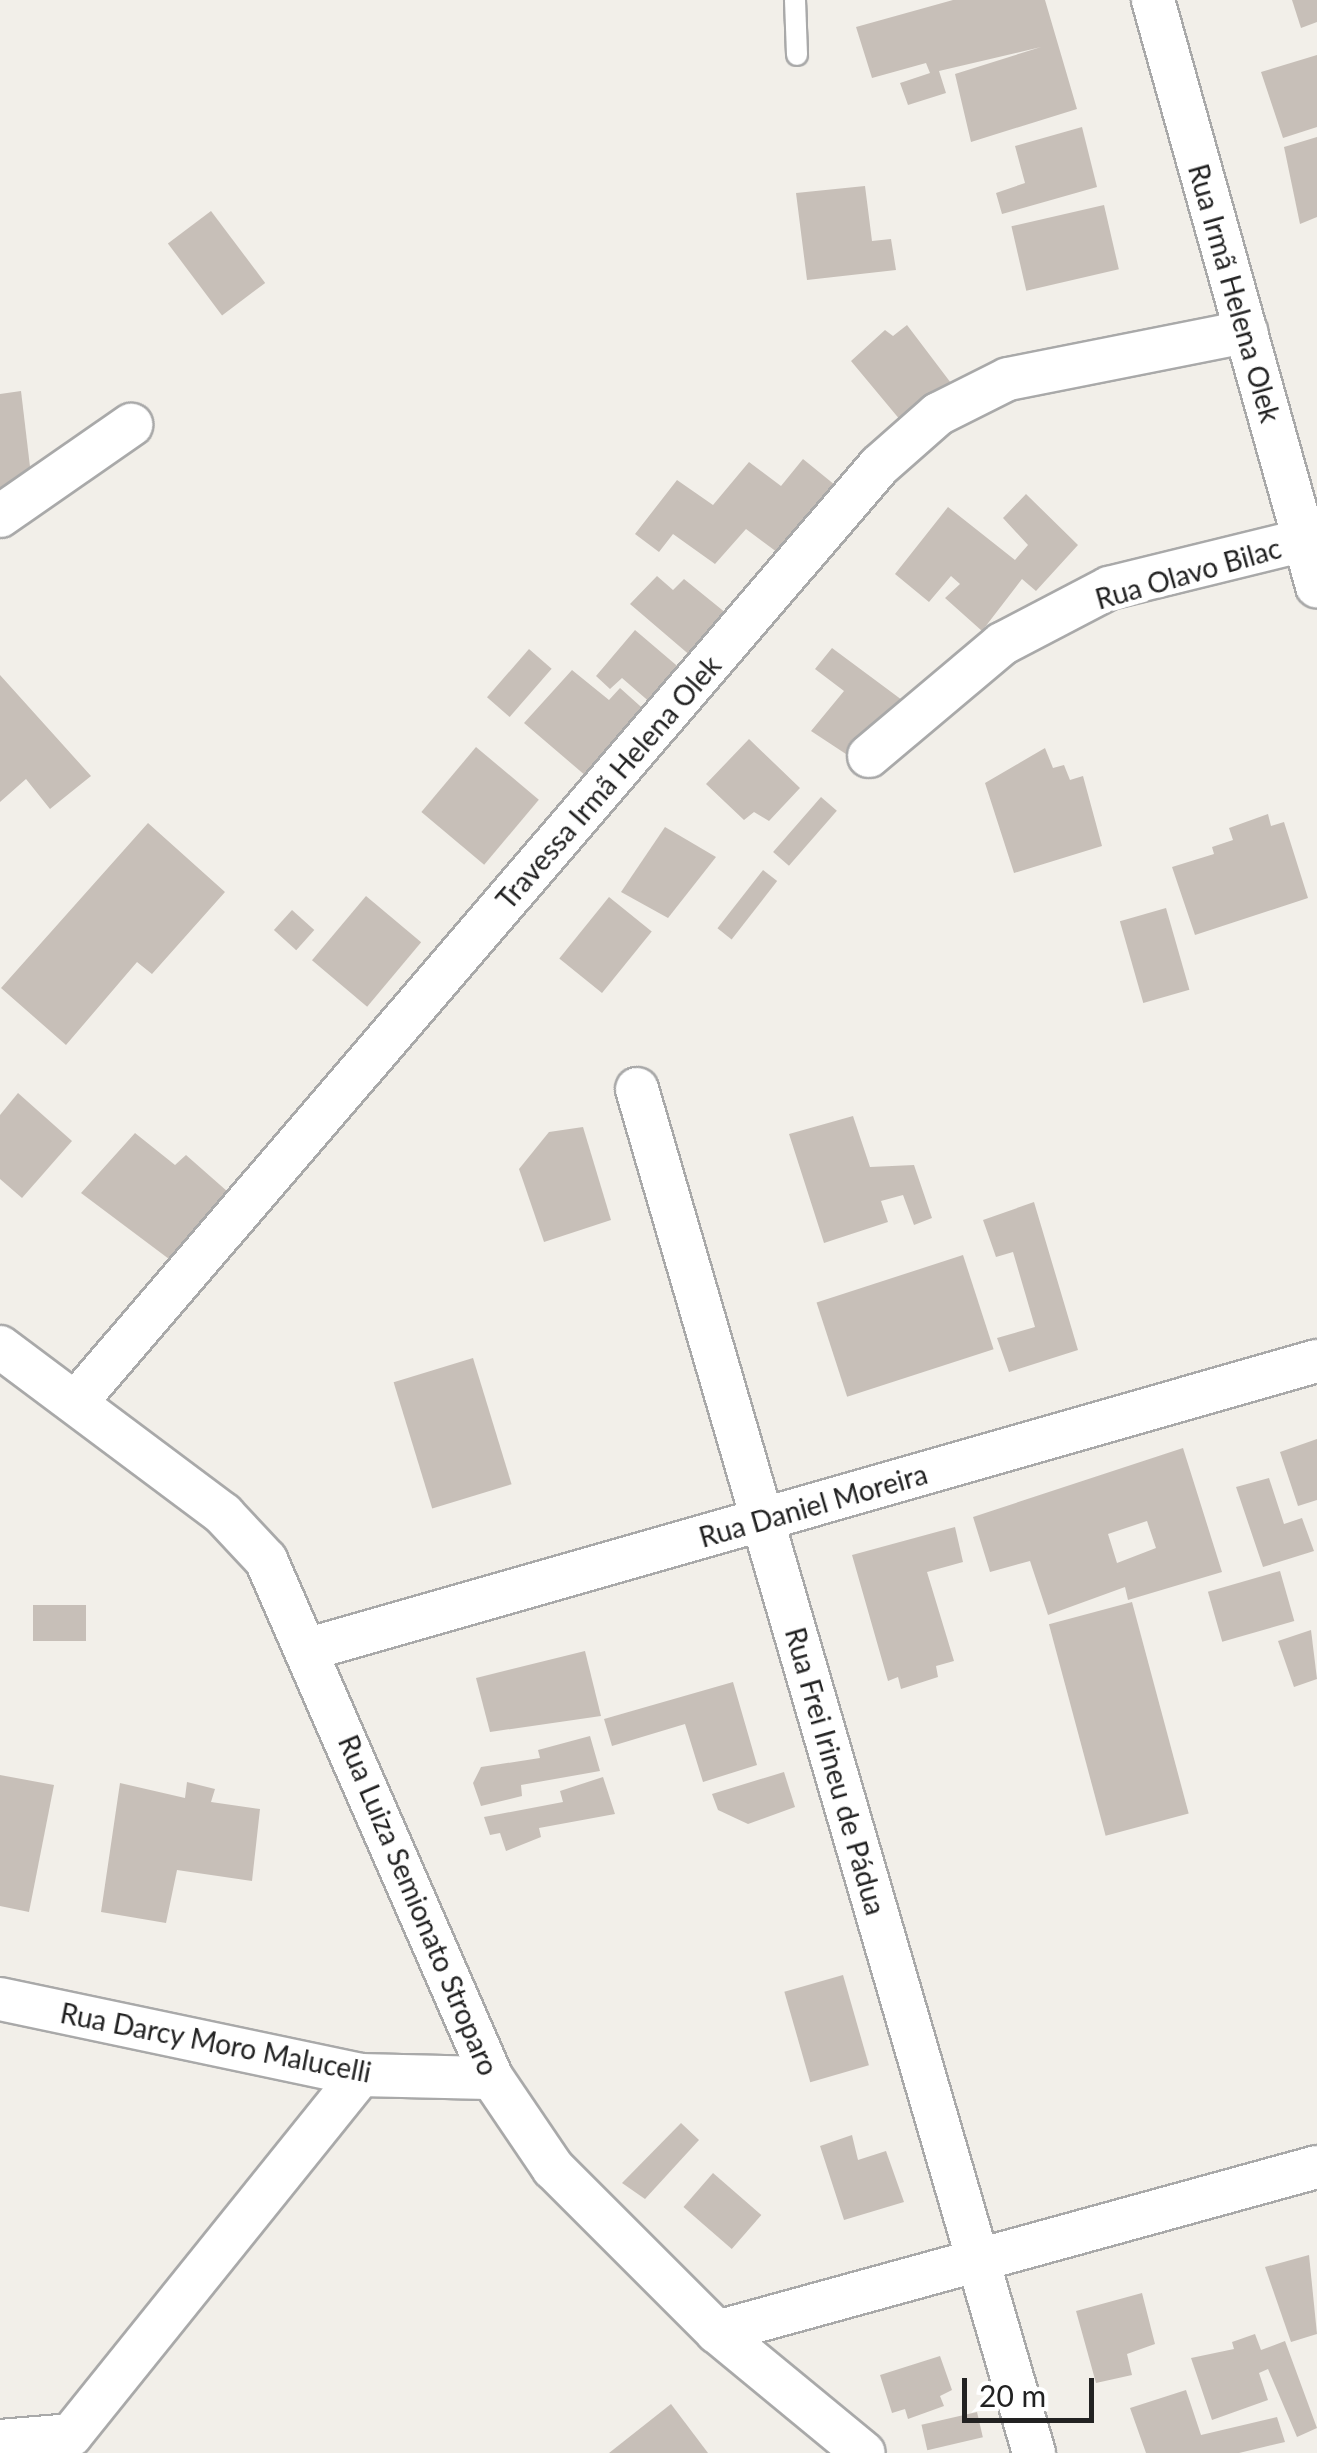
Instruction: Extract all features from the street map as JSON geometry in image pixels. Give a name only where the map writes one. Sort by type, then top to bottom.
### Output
[{"type":"street","name":"Rua Irmã Helena Olek","points":[[1153,0],[1246,332],[1311,539],[1317,586]]},
{"type":"street","name":"Travessa Irmã Helena Olek","points":[[76,1402],[879,466],[938,414],[1008,379],[1246,332]]},
{"type":"street","points":[[0,516],[131,425]]},
{"type":"street","name":"Rua Olavo Bilac","points":[[869,756],[1002,644],[1110,588],[1311,539]]},
{"type":"street","name":"Rua Frei Irineu de Pádua","points":[[637,1089],[1034,2453]]},
{"type":"street","name":"Rua Luiza Semionato Stroparo","points":[[0,1347],[223,1514],[266,1560],[309,1649],[492,2078],[553,2168],[717,2332],[864,2453]]},
{"type":"street","name":"Rua Daniel Moreira","points":[[309,1649],[1317,1361]]},
{"type":"street","name":"Rua Darcy Moro Malucelli","points":[[0,1998],[360,2074],[492,2078]]},
{"type":"street","points":[[0,2441],[76,2444],[360,2074]]},
{"type":"street","points":[[717,2332],[1317,2167]]},
{"type":"lane","points":[[795,0],[797,56]]},
{"type":"building","points":[[953,0],[1045,0],[1077,109],[971,142],[955,74],[1041,47],[939,71],[946,93],[908,105],[900,83],[930,73],[926,63],[872,78],[856,27]]},
{"type":"building","points":[[1292,0],[1317,0],[1317,22],[1301,28]]},
{"type":"building","points":[[1317,55],[1317,127],[1283,138],[1261,72]]},
{"type":"building","points":[[1082,127],[1097,187],[1002,214],[996,193],[1025,183],[1015,146]]},
{"type":"building","points":[[1317,137],[1317,217],[1300,224],[1284,147]]},
{"type":"building","points":[[865,186],[872,241],[891,239],[896,270],[807,280],[796,193]]},
{"type":"building","points":[[1104,205],[1119,269],[1026,291],[1011,226]]},
{"type":"building","points":[[211,211],[265,283],[222,315],[168,243]]},
{"type":"building","points":[[907,325],[957,391],[906,427],[851,361],[885,330],[893,336]]},
{"type":"building","points":[[21,391],[33,492],[0,495],[0,394]]},
{"type":"building","points":[[803,459],[846,494],[789,561],[746,529],[715,564],[673,534],[659,552],[635,534],[677,480],[713,505],[749,462],[781,486]]},
{"type":"building","points":[[1026,494],[1078,545],[1036,591],[1022,579],[982,631],[945,598],[960,584],[951,576],[929,602],[895,574],[948,507],[1015,560],[1028,545],[1003,518]]},
{"type":"building","points":[[657,576],[673,590],[684,579],[737,622],[699,663],[630,604]]},
{"type":"building","points":[[635,630],[689,676],[660,711],[622,678],[610,689],[596,676]]},
{"type":"building","points":[[832,648],[902,700],[852,758],[811,731],[844,691],[815,669]]},
{"type":"building","points":[[529,649],[552,669],[510,717],[487,697]]},
{"type":"building","points":[[572,670],[609,700],[620,688],[649,714],[593,782],[524,723]]},
{"type":"building","points":[[0,675],[91,776],[50,809],[26,779],[0,802]]},
{"type":"building","points":[[749,739],[800,788],[769,821],[754,812],[744,820],[706,784]]},
{"type":"building","points":[[476,747],[539,800],[484,865],[421,812]]},
{"type":"building","points":[[1045,748],[1053,768],[1064,765],[1070,780],[1083,776],[1102,846],[1014,873],[985,783]]},
{"type":"building","points":[[821,797],[837,811],[789,866],[773,852]]},
{"type":"building","points":[[1268,814],[1271,826],[1284,822],[1308,898],[1195,935],[1172,867],[1214,854],[1212,847],[1233,840],[1229,828]]},
{"type":"building","points":[[148,823],[225,892],[152,974],[137,962],[66,1045],[1,988]]},
{"type":"building","points":[[665,827],[716,857],[668,918],[621,892]]},
{"type":"building","points":[[763,870],[777,881],[732,939],[717,928]]},
{"type":"building","points":[[366,896],[421,942],[367,1007],[312,960]]},
{"type":"building","points":[[609,897],[652,932],[602,993],[559,958]]},
{"type":"building","points":[[1166,908],[1189,990],[1143,1003],[1120,921]]},
{"type":"building","points":[[292,910],[314,930],[296,950],[274,930]]},
{"type":"building","points":[[18,1093],[72,1141],[22,1198],[0,1179],[0,1115]]},
{"type":"building","points":[[853,1116],[870,1167],[914,1165],[932,1218],[914,1225],[903,1195],[881,1201],[888,1222],[824,1243],[789,1134]]},
{"type":"building","points":[[583,1127],[611,1220],[544,1242],[519,1169],[549,1132]]},
{"type":"building","points":[[135,1133],[175,1165],[186,1155],[228,1192],[169,1259],[81,1193]]},
{"type":"building","points":[[1034,1202],[1078,1350],[1009,1372],[997,1338],[1035,1327],[1013,1252],[996,1257],[983,1220]]},
{"type":"building","points":[[963,1255],[994,1349],[847,1397],[817,1303]]},
{"type":"building","points":[[473,1358],[512,1484],[432,1508],[394,1382]]},
{"type":"building","points":[[1317,1439],[1317,1500],[1298,1506],[1280,1452]]},
{"type":"building","points":[[1183,1448],[1222,1572],[1128,1600],[1125,1587],[1048,1615],[1030,1561],[990,1572],[973,1517]],"holes":[[[1147,1521],[1156,1548],[1117,1563],[1108,1534]]]},
{"type":"building","points":[[1269,1478],[1284,1524],[1302,1518],[1314,1551],[1263,1567],[1236,1487]]},
{"type":"building","points":[[955,1527],[963,1562],[927,1572],[954,1661],[936,1666],[938,1677],[901,1689],[898,1677],[888,1681],[852,1555]]},
{"type":"building","points":[[1280,1571],[1294,1621],[1222,1642],[1208,1592]]},
{"type":"building","points":[[1132,1602],[1189,1814],[1106,1836],[1049,1624]]},
{"type":"building","points":[[33,1605],[86,1605],[86,1641],[33,1641]]},
{"type":"building","points":[[1311,1630],[1317,1679],[1294,1687],[1278,1641]]},
{"type":"building","points":[[585,1651],[601,1716],[490,1732],[476,1678]]},
{"type":"building","points":[[733,1682],[757,1765],[703,1782],[685,1724],[612,1746],[604,1719]]},
{"type":"building","points":[[590,1736],[600,1771],[521,1785],[522,1796],[481,1806],[473,1783],[481,1767],[540,1758],[538,1750]]},
{"type":"building","points":[[784,1772],[795,1807],[748,1824],[718,1810],[712,1794]]},
{"type":"building","points":[[0,1775],[54,1785],[29,1912],[0,1906]]},
{"type":"building","points":[[603,1777],[615,1814],[539,1828],[541,1837],[506,1851],[500,1833],[490,1835],[484,1817],[563,1802],[560,1791]]},
{"type":"building","points":[[187,1782],[215,1789],[211,1802],[260,1809],[252,1881],[177,1870],[166,1923],[101,1912],[120,1783],[185,1798]]},
{"type":"building","points":[[843,1975],[869,2065],[810,2082],[784,1992]]},
{"type":"building","points":[[681,2123],[699,2140],[645,2199],[622,2183]]},
{"type":"building","points":[[852,2135],[858,2160],[886,2151],[904,2202],[844,2220],[820,2146]]},
{"type":"building","points":[[713,2173],[761,2215],[732,2249],[683,2207]]},
{"type":"building","points":[[1309,2255],[1317,2334],[1291,2342],[1265,2267]]},
{"type":"building","points":[[1142,2293],[1155,2344],[1127,2354],[1132,2375],[1096,2383],[1076,2311]]},
{"type":"building","points":[[1255,2334],[1261,2350],[1285,2341],[1317,2428],[1297,2437],[1268,2369],[1259,2373],[1268,2400],[1212,2420],[1191,2358],[1234,2349],[1232,2342]]},
{"type":"building","points":[[940,2356],[952,2390],[940,2396],[944,2406],[908,2419],[905,2409],[892,2413],[880,2375]]},
{"type":"building","points":[[1186,2390],[1201,2435],[1277,2417],[1285,2442],[1239,2453],[1146,2453],[1130,2408]]},
{"type":"building","points":[[671,2404],[708,2453],[609,2453]]},
{"type":"building","points":[[977,2412],[983,2437],[927,2450],[921,2425]]}]
